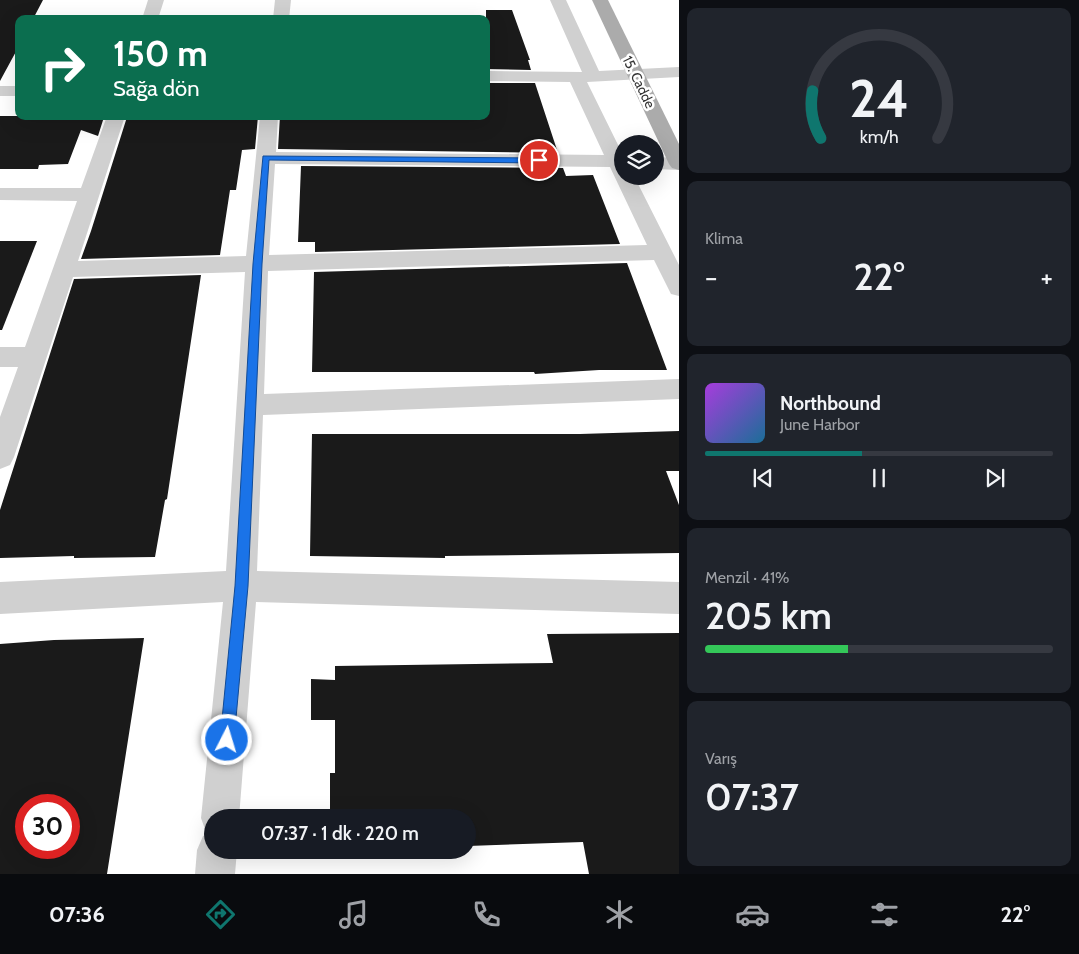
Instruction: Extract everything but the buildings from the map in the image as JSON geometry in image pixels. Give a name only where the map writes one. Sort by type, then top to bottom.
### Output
[{"type":"main road","name":"15. Cadde","points":[[600,0],[679,164]]},
{"type":"street","points":[[151,15],[156,0]]},
{"type":"street","points":[[281,15],[283,0]]},
{"type":"street","points":[[558,0],[584,77],[614,149]]},
{"type":"street","points":[[490,76],[584,77],[679,72]]},
{"type":"street","points":[[0,91],[15,91]]},
{"type":"street","points":[[0,457],[115,120]]},
{"type":"street","points":[[221,809],[241,586],[257,264],[269,120]]},
{"type":"street","points":[[266,158],[614,168]]},
{"type":"street","points":[[664,163],[679,164]]},
{"type":"street","points":[[630,185],[679,288]]},
{"type":"street","points":[[0,194],[89,195]]},
{"type":"street","points":[[64,269],[662,252]]},
{"type":"street","points":[[0,357],[34,357]]},
{"type":"street","points":[[250,405],[679,389]]},
{"type":"street","points":[[0,598],[241,586],[679,598]]},
{"type":"street","points":[[215,874],[216,859]]},
{"type":"route","points":[[227,740],[241,586],[257,264],[266,158],[539,160]]}]
